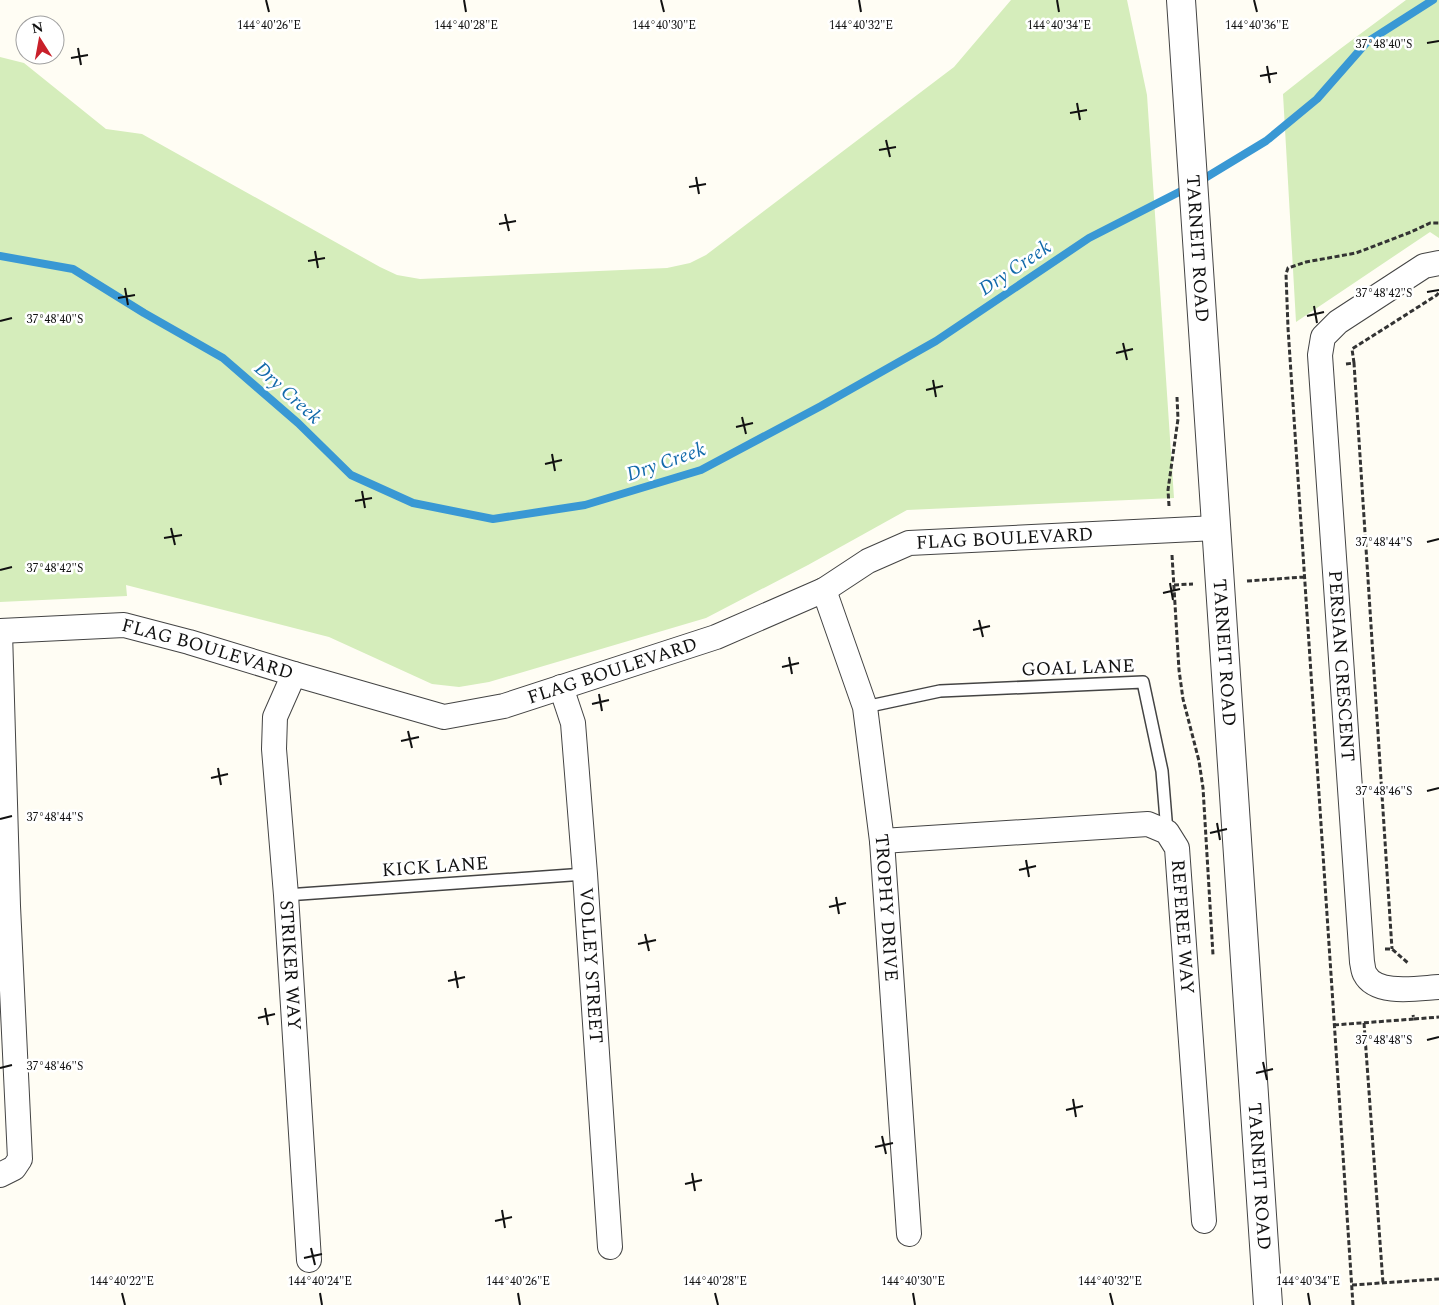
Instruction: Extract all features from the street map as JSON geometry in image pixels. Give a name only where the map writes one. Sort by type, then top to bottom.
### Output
[{"type":"street","name":"TARNEIT ROAD","points":[[1181,0],[1268,1305]]},
{"type":"street","name":"PERSIAN CRESCENT","points":[[1439,263],[1424,266],[1338,322],[1323,337],[1320,355],[1362,962],[1365,975],[1372,982],[1384,988],[1439,987]]},
{"type":"street","name":"FLAG BOULEVARD","points":[[0,632],[124,625],[189,642],[444,717],[504,706],[716,637],[824,590],[868,561],[909,543],[1216,528]]},
{"type":"street","name":"TROPHY DRIVE","points":[[824,590],[865,707],[882,840],[909,1234]]},
{"type":"street","points":[[0,632],[4,906],[20,1159],[14,1168],[0,1175]]},
{"type":"street","name":"STRIKER WAY","points":[[294,674],[275,717],[274,749],[286,895],[309,1260]]},
{"type":"street","name":"VOLLEY STREET","points":[[561,687],[573,723],[610,1247]]},
{"type":"street","points":[[882,840],[1148,824],[1167,832]]},
{"type":"street","name":"REFEREE WAY","points":[[1167,832],[1177,848],[1204,1221]]},
{"type":"lane","name":"GOAL LANE","points":[[865,707],[940,691],[1143,682],[1162,771],[1167,832]]},
{"type":"lane","name":"KICK LANE","points":[[286,895],[585,874]]},
{"type":"path","points":[[1415,962],[1407,963],[1392,949],[1352,349],[1438,294]]},
{"type":"path","points":[[1290,369],[1354,363]]},
{"type":"path","points":[[1177,397],[1178,419],[1168,490],[1179,670],[1183,699],[1199,761],[1203,788],[1213,957]]},
{"type":"path","points":[[1361,950],[1392,949]]},
{"type":"path","points":[[1414,1019],[1439,1017]]},
{"type":"path","points":[[1364,1023],[1382,1283]]},
{"type":"path","points":[[1352,1285],[1439,1279]]},
{"type":"green space","points":[[1011,0],[1127,0],[1147,95],[1174,498],[907,510],[808,565],[706,618],[489,682],[459,687],[432,684],[329,637],[126,585],[127,596],[0,602],[0,57],[15,61],[15,65],[26,65],[106,129],[142,134],[380,267],[397,275],[420,279],[667,268],[690,263],[706,255],[954,67]]},
{"type":"green space","points":[[1406,0],[1439,0],[1439,238],[1430,232],[1296,322],[1283,94]]},
{"type":"waterway","name":"Dry Creek","points":[[1200,181],[1266,141],[1317,99],[1367,42],[1433,0]]},
{"type":"waterway","name":"Dry Creek","points":[[0,256],[73,269],[144,313],[223,358],[298,423],[351,475],[413,503],[493,519],[585,505],[701,470],[821,406],[936,341],[1089,238],[1187,188]]}]
